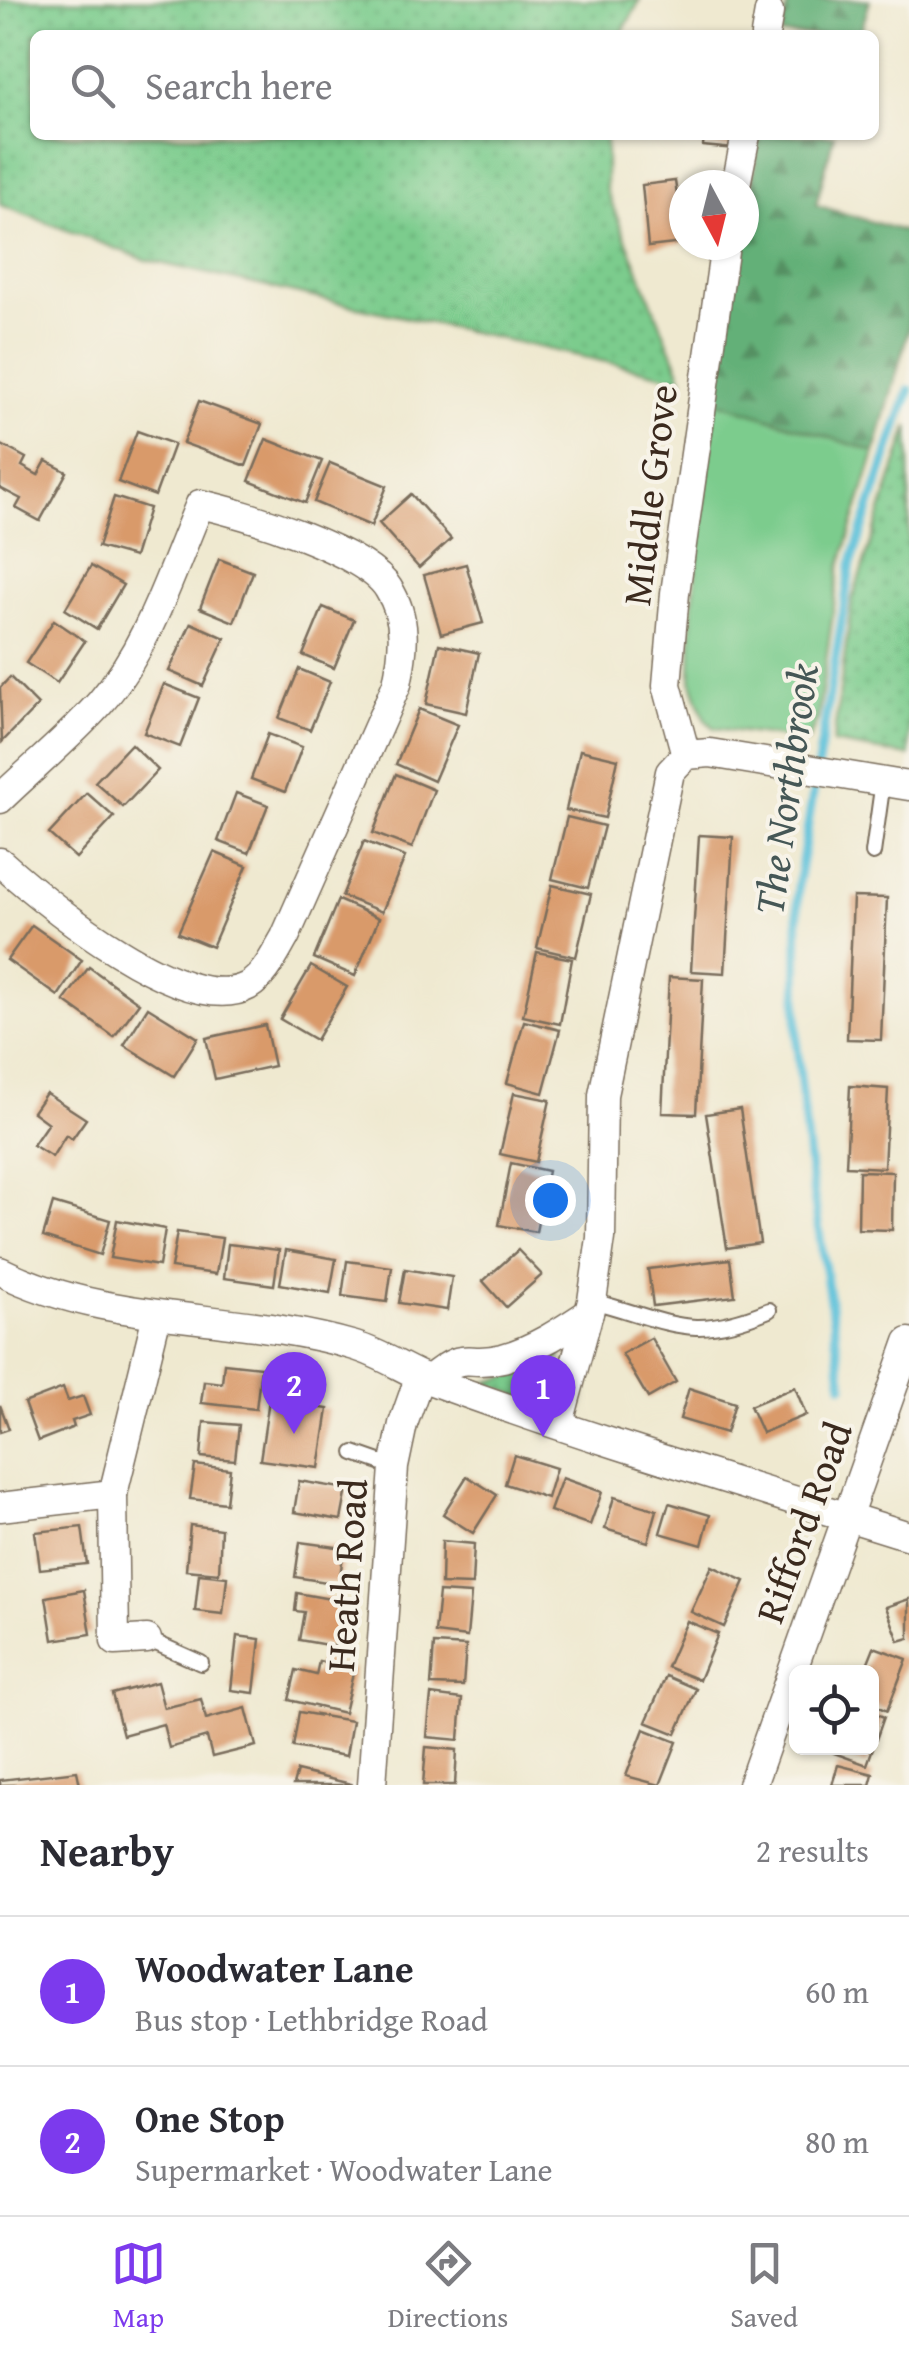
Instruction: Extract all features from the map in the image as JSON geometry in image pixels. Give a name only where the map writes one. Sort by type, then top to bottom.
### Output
[{"type":"street","points":[[739,170],[745,140]]},
{"type":"street","name":"Middle Grove","points":[[686,755],[668,685],[669,666],[675,592],[724,260]]},
{"type":"street","points":[[0,799],[100,702],[122,673],[146,636],[200,504],[302,536],[360,564],[387,584],[400,614],[405,646],[397,684],[285,937],[267,968],[250,985],[209,993],[184,988],[51,907],[0,862]]},
{"type":"street","points":[[559,1422],[591,1307],[600,1238],[603,1095],[670,772],[686,755],[710,752],[896,784]]},
{"type":"street","points":[[0,1270],[34,1288],[107,1308],[357,1347],[424,1378],[775,1497],[909,1536]]},
{"type":"street","points":[[424,1378],[453,1360],[500,1359],[545,1342],[591,1307]]},
{"type":"street","points":[[146,1639],[115,1640],[113,1494],[156,1315]]},
{"type":"street","name":"Rifford Road","points":[[752,1785],[909,1342]]},
{"type":"street","name":"Heath Road","points":[[372,1785],[394,1467],[402,1424],[424,1378]]},
{"type":"street","points":[[0,1507],[113,1494]]},
{"type":"lane","points":[[873,854],[896,784]]},
{"type":"lane","points":[[591,1307],[702,1330],[732,1325],[769,1310]]},
{"type":"lane","points":[[354,1453],[394,1467]]},
{"type":"lane","points":[[146,1639],[202,1664]]},
{"type":"green space","points":[[0,0],[640,0],[624,30],[30,30],[30,140],[606,140],[606,190],[683,379],[146,260],[0,205]]},
{"type":"green space","points":[[789,0],[870,0],[861,30],[782,30]]},
{"type":"green space","points":[[759,140],[833,140],[816,205],[909,233],[909,328],[875,452],[715,401],[739,260],[759,260],[759,170],[754,170]]},
{"type":"green space","points":[[715,401],[875,452],[839,570],[818,718],[808,741],[715,728],[705,720],[691,680],[692,612]]},
{"type":"green space","points":[[909,426],[909,756],[833,743],[852,600]]},
{"type":"green space","points":[[563,1349],[547,1406],[486,1383],[528,1370]]},
{"type":"building","points":[[704,140],[736,140],[735,149],[703,146]]},
{"type":"building","points":[[669,182],[669,245],[648,247],[642,185]]},
{"type":"building","points":[[199,401],[262,424],[246,466],[183,443]]},
{"type":"building","points":[[137,431],[174,444],[155,496],[118,482]]},
{"type":"building","points":[[266,439],[322,461],[305,503],[249,481]]},
{"type":"building","points":[[0,444],[26,458],[22,466],[38,475],[46,461],[67,472],[40,521],[16,508],[21,499],[0,488]]},
{"type":"building","points":[[330,463],[387,486],[371,526],[314,502]]},
{"type":"building","points":[[411,494],[451,539],[419,568],[379,523]]},
{"type":"building","points":[[114,497],[149,508],[134,557],[98,547]]},
{"type":"building","points":[[219,559],[253,572],[234,622],[200,608]]},
{"type":"building","points":[[466,564],[483,623],[441,634],[424,575]]},
{"type":"building","points":[[91,566],[123,585],[97,629],[65,609]]},
{"type":"building","points":[[323,607],[354,620],[334,668],[303,655]]},
{"type":"building","points":[[54,620],[85,641],[57,683],[26,663]]},
{"type":"building","points":[[191,623],[225,638],[203,686],[169,671]]},
{"type":"building","points":[[439,644],[479,653],[466,713],[426,704]]},
{"type":"building","points":[[299,669],[330,682],[310,730],[279,718]]},
{"type":"building","points":[[10,677],[38,705],[2,742],[0,688]]},
{"type":"building","points":[[164,684],[199,698],[180,747],[144,733]]},
{"type":"building","points":[[419,709],[458,725],[434,781],[396,764]]},
{"type":"building","points":[[268,734],[302,747],[285,792],[251,779]]},
{"type":"building","points":[[131,744],[158,770],[123,807],[95,782]]},
{"type":"building","points":[[580,750],[618,759],[605,818],[566,810]]},
{"type":"building","points":[[396,774],[434,790],[412,848],[373,833]]},
{"type":"building","points":[[87,793],[114,817],[76,858],[49,834]]},
{"type":"building","points":[[236,793],[268,805],[249,853],[218,841]]},
{"type":"building","points":[[567,817],[604,826],[588,888],[552,879]]},
{"type":"building","points":[[699,835],[733,837],[725,973],[691,971]]},
{"type":"building","points":[[364,841],[405,857],[382,912],[342,896]]},
{"type":"building","points":[[214,852],[247,866],[212,947],[178,933]]},
{"type":"building","points":[[552,885],[591,894],[576,957],[537,948]]},
{"type":"building","points":[[853,897],[887,898],[881,1040],[847,1039]]},
{"type":"building","points":[[338,900],[379,918],[355,976],[314,958]]},
{"type":"building","points":[[32,925],[82,960],[58,996],[7,960]]},
{"type":"building","points":[[537,952],[572,959],[560,1024],[523,1016]]},
{"type":"building","points":[[311,966],[347,987],[316,1040],[280,1019]]},
{"type":"building","points":[[89,967],[139,1003],[114,1037],[64,1001]]},
{"type":"building","points":[[669,977],[703,979],[696,1114],[662,1113]]},
{"type":"building","points":[[148,1007],[198,1038],[174,1076],[124,1045]]},
{"type":"building","points":[[524,1021],[560,1030],[543,1093],[507,1083]]},
{"type":"building","points":[[265,1025],[274,1066],[215,1079],[206,1038]]},
{"type":"building","points":[[850,1086],[888,1089],[884,1168],[846,1166]]},
{"type":"building","points":[[46,1093],[86,1119],[72,1139],[66,1135],[52,1157],[33,1145],[48,1123],[33,1112]]},
{"type":"building","points":[[514,1093],[550,1100],[536,1162],[500,1154]]},
{"type":"building","points":[[740,1109],[760,1243],[727,1248],[706,1114]]},
{"type":"building","points":[[511,1163],[548,1171],[536,1232],[499,1225]]},
{"type":"building","points":[[859,1171],[893,1172],[892,1230],[858,1229]]},
{"type":"building","points":[[53,1203],[110,1220],[100,1255],[43,1237]]},
{"type":"building","points":[[117,1220],[165,1229],[159,1266],[110,1258]]},
{"type":"building","points":[[177,1232],[222,1238],[216,1274],[171,1268]]},
{"type":"building","points":[[228,1244],[279,1250],[274,1285],[224,1278]]},
{"type":"building","points":[[286,1250],[336,1259],[330,1293],[280,1284]]},
{"type":"building","points":[[518,1250],[542,1275],[506,1307],[483,1281]]},
{"type":"building","points":[[730,1259],[735,1296],[653,1306],[648,1269]]},
{"type":"building","points":[[347,1261],[392,1267],[387,1302],[342,1296]]},
{"type":"building","points":[[405,1269],[452,1277],[447,1310],[399,1303]]},
{"type":"building","points":[[651,1338],[676,1382],[648,1398],[622,1354]]},
{"type":"building","points":[[224,1363],[261,1367],[256,1409],[201,1403],[204,1381],[222,1383]]},
{"type":"building","points":[[271,1386],[310,1392],[308,1406],[328,1409],[319,1468],[260,1460]]},
{"type":"building","points":[[795,1387],[806,1415],[762,1433],[750,1406]]},
{"type":"building","points":[[63,1388],[68,1401],[83,1396],[90,1415],[72,1421],[74,1427],[38,1441],[24,1403]]},
{"type":"building","points":[[689,1388],[735,1403],[726,1433],[680,1419]]},
{"type":"building","points":[[0,1405],[9,1429],[0,1432]]},
{"type":"building","points":[[204,1422],[239,1425],[235,1460],[201,1457]]},
{"type":"building","points":[[514,1455],[556,1468],[547,1498],[505,1484]]},
{"type":"building","points":[[195,1465],[230,1469],[226,1503],[190,1499]]},
{"type":"building","points":[[467,1476],[497,1495],[473,1533],[443,1514]]},
{"type":"building","points":[[562,1478],[602,1492],[590,1525],[550,1511]]},
{"type":"building","points":[[299,1481],[347,1489],[341,1520],[294,1512]]},
{"type":"building","points":[[614,1497],[657,1510],[648,1542],[605,1529]]},
{"type":"building","points":[[669,1503],[710,1515],[702,1545],[660,1533]]},
{"type":"building","points":[[190,1525],[221,1529],[219,1573],[186,1570]]},
{"type":"building","points":[[82,1527],[87,1564],[40,1569],[35,1532]]},
{"type":"building","points":[[442,1541],[474,1544],[472,1585],[441,1584]]},
{"type":"building","points":[[300,1542],[344,1548],[339,1584],[295,1577]]},
{"type":"building","points":[[712,1566],[745,1581],[724,1627],[691,1612]]},
{"type":"building","points":[[199,1574],[227,1577],[223,1614],[195,1611]]},
{"type":"building","points":[[84,1590],[91,1634],[53,1640],[46,1597]]},
{"type":"building","points":[[439,1592],[471,1594],[467,1637],[435,1633]]},
{"type":"building","points":[[297,1593],[347,1602],[339,1647],[299,1640],[304,1612],[295,1611]]},
{"type":"building","points":[[909,1599],[909,1638],[899,1641],[886,1607]]},
{"type":"building","points":[[687,1621],[718,1634],[699,1680],[667,1667]]},
{"type":"building","points":[[237,1636],[260,1639],[254,1693],[231,1690]]},
{"type":"building","points":[[434,1644],[466,1646],[463,1686],[431,1685]]},
{"type":"building","points":[[874,1647],[907,1659],[887,1711],[879,1707],[879,1665],[867,1665]]},
{"type":"building","points":[[319,1661],[354,1669],[344,1713],[289,1700],[296,1670],[316,1675]]},
{"type":"building","points":[[666,1676],[696,1689],[676,1734],[646,1722]]},
{"type":"building","points":[[157,1682],[164,1708],[201,1699],[206,1719],[246,1708],[256,1746],[212,1757],[207,1737],[169,1748],[163,1724],[123,1735],[112,1694]]},
{"type":"building","points":[[431,1695],[462,1699],[459,1740],[427,1737]]},
{"type":"building","points":[[299,1712],[352,1721],[346,1756],[293,1747]]},
{"type":"building","points":[[644,1729],[677,1742],[660,1785],[626,1776]]},
{"type":"building","points":[[426,1747],[457,1750],[455,1785],[423,1785]]},
{"type":"building","points":[[840,1755],[871,1755],[867,1765]]},
{"type":"building","points":[[838,1765],[873,1774],[870,1785],[832,1785]]},
{"type":"building","points":[[77,1771],[80,1785],[0,1785],[0,1780]]},
{"type":"building","points":[[297,1771],[351,1784],[293,1785]]},
{"type":"waterway","name":"The Northbrook","points":[[843,1385],[810,1172],[797,1046],[798,885],[851,564],[909,390]]},
{"type":"place","name":"One Stop","points":[[294,1434]]},
{"type":"place","name":"Woodwater Lane","points":[[543,1437]]}]
